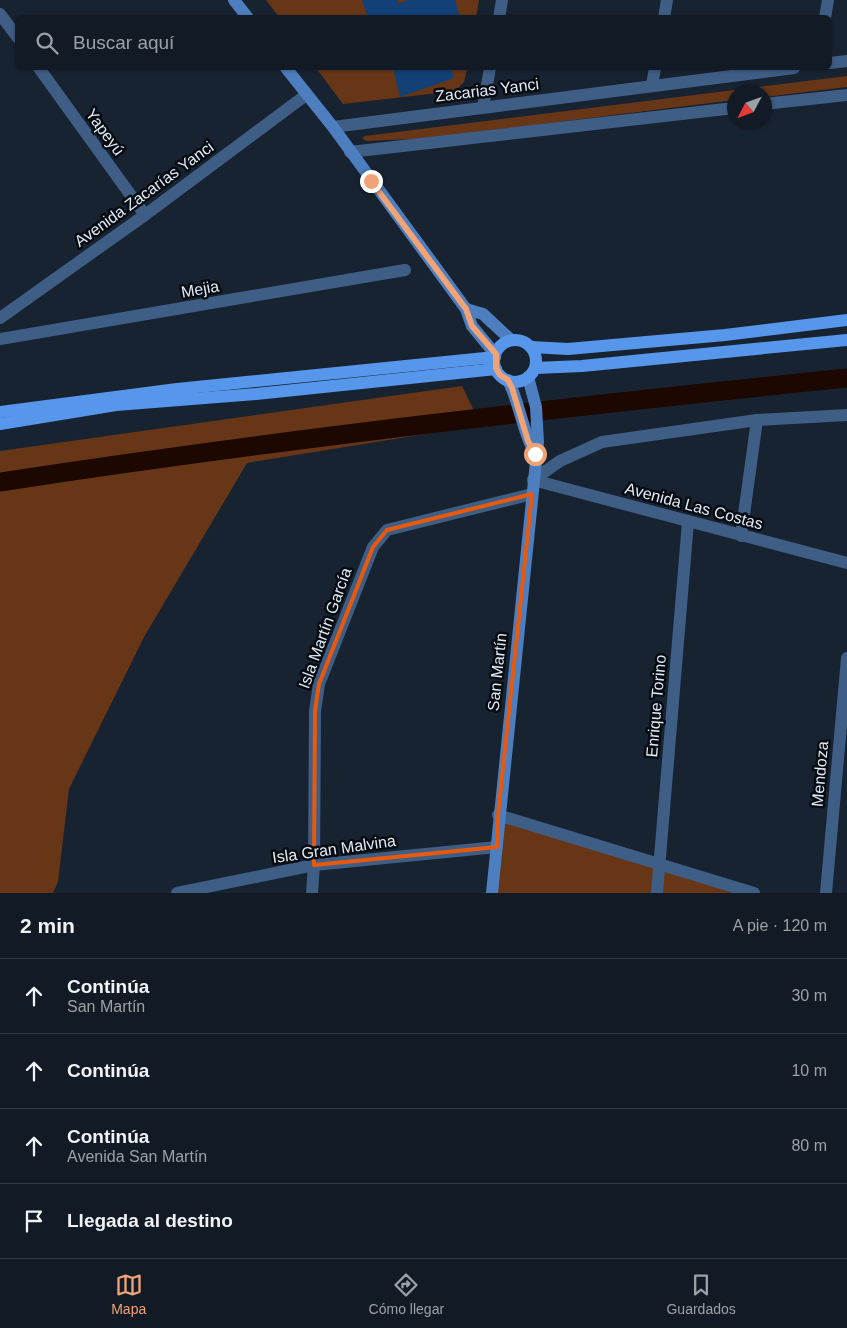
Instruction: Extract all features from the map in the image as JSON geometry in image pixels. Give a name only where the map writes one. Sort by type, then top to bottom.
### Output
[{"type":"main road","points":[[234,0],[246,15]]},
{"type":"main road","points":[[288,70],[333,127],[466,309],[472,326],[495,360],[500,375],[508,380],[519,382],[532,372],[582,366],[847,340]]},
{"type":"main road","points":[[466,309],[483,314],[511,340],[525,343],[531,347],[535,354],[532,372]]},
{"type":"main road","points":[[531,347],[568,349],[725,336],[847,320]]},
{"type":"main road","points":[[495,360],[499,348],[511,340]]},
{"type":"main road","points":[[0,412],[177,389],[495,360]]},
{"type":"main road","points":[[0,424],[116,405],[256,394],[495,360]]},
{"type":"main road","name":"San Martín","points":[[492,893],[498,815],[538,428],[532,372]]},
{"type":"main road","name":"San Martín","points":[[508,380],[517,399],[528,441],[535,454]]},
{"type":"street","points":[[500,15],[502,0]]},
{"type":"street","points":[[664,15],[667,0]]},
{"type":"street","points":[[826,15],[828,0]]},
{"type":"street","points":[[0,14],[15,34]]},
{"type":"street","points":[[832,63],[847,60]]},
{"type":"street","name":"Yapeyú","points":[[40,70],[145,215]]},
{"type":"street","points":[[483,107],[490,70]]},
{"type":"street","points":[[652,85],[655,70]]},
{"type":"street","name":"Zacarias Yanci","points":[[333,127],[777,70]]},
{"type":"street","name":"Avenida Zacarías Yanci","points":[[1,316],[145,215],[306,94]]},
{"type":"street","points":[[772,103],[847,95]]},
{"type":"street","points":[[350,152],[727,109]]},
{"type":"street","name":"Mejia","points":[[0,340],[405,270]]},
{"type":"street","points":[[533,480],[560,461],[602,442],[757,420],[847,415]]},
{"type":"street","points":[[741,536],[757,420]]},
{"type":"street","name":"Avenida Las Costas","points":[[533,480],[847,563]]},
{"type":"street","name":"Isla Martín García","points":[[312,893],[314,865],[315,711],[319,684],[373,547],[387,530],[532,494]]},
{"type":"street","name":"Enrique Torino","points":[[657,893],[688,522]]},
{"type":"street","name":"Mendoza","points":[[826,893],[847,658]]},
{"type":"street","points":[[498,815],[754,893]]},
{"type":"street","name":"Isla Gran Malvina","points":[[177,893],[314,865],[497,847]]},
{"type":"highlighted area","points":[[532,494],[498,815],[497,847],[314,865],[315,711],[319,684],[373,547],[387,530]]},
{"type":"shaded area","points":[[266,0],[479,0],[476,15],[277,15]]},
{"type":"shaded area","points":[[318,70],[467,70],[464,82],[455,91],[343,104]]},
{"type":"shaded area","points":[[847,76],[847,87],[772,96],[772,85]]},
{"type":"shaded area","points":[[727,91],[727,101],[431,138],[366,141],[362,138],[365,136]]},
{"type":"shaded area","points":[[462,386],[481,425],[247,463],[144,637],[69,789],[58,882],[53,893],[0,893],[0,451]]},
{"type":"shaded area","points":[[500,816],[749,893],[493,893]]},
{"type":"building","points":[[362,0],[397,0],[398,4],[408,0],[455,0],[459,15],[367,15]]},
{"type":"building","points":[[393,70],[452,70],[454,78],[400,97]]},
{"type":"waterway","points":[[0,482],[317,438],[635,400],[847,378]]},
{"type":"route","points":[[371,181],[466,309],[472,326],[496,354],[494,362],[496,368],[500,375],[508,380],[517,399],[528,441],[535,454]]}]
